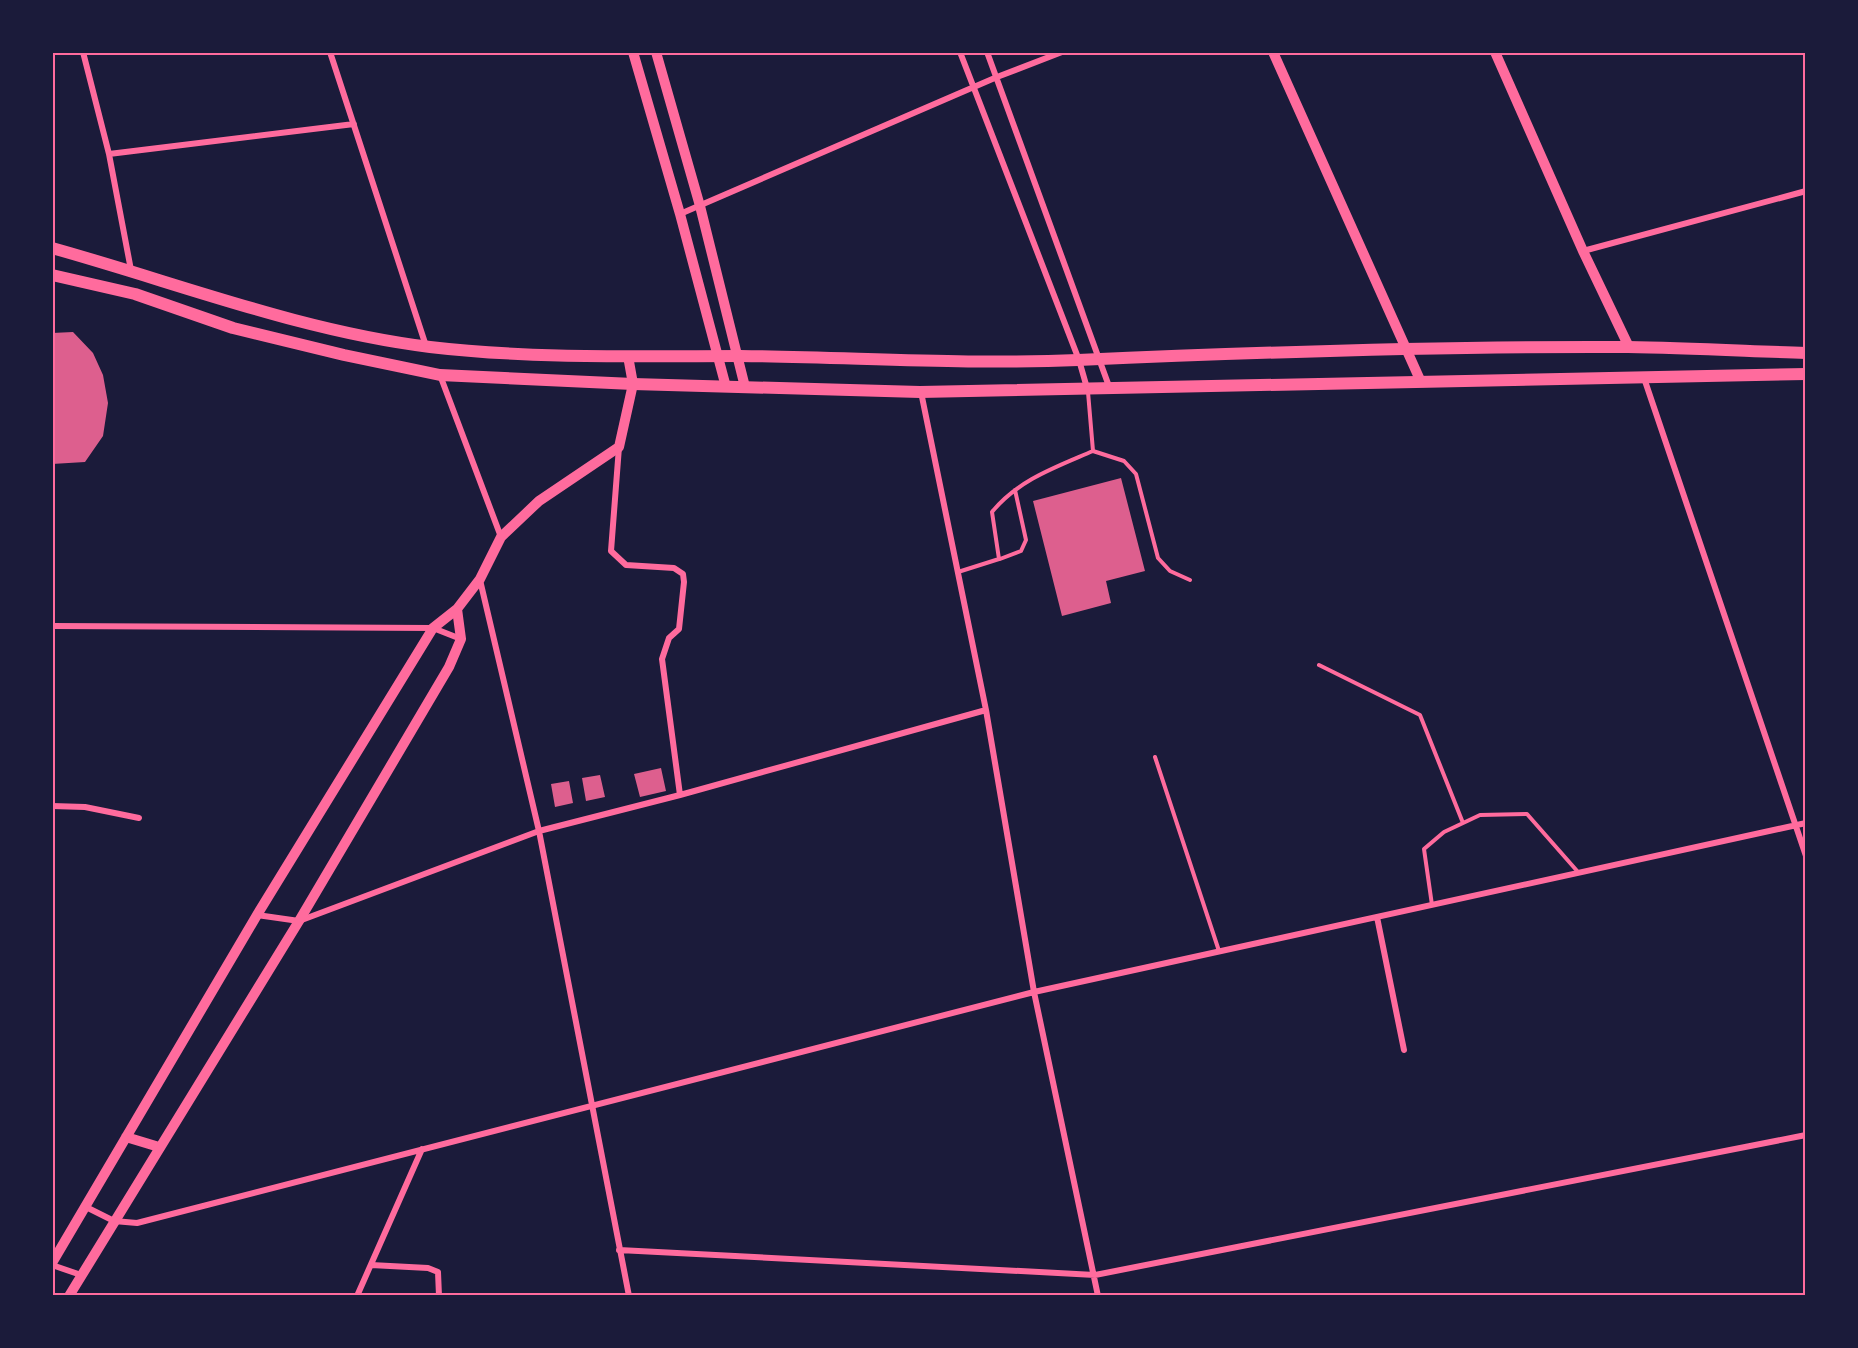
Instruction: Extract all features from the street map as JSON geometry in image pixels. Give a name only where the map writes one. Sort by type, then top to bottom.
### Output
[{"type":"main road","points":[[52,248],[131,270],[245,308],[355,334],[426,346],[502,354],[953,361],[1629,347],[1806,353]]},
{"type":"main road","points":[[52,275],[135,294],[233,328],[440,375],[633,384],[920,392],[1806,374]]},
{"type":"street","points":[[83,52],[109,154],[131,270]]},
{"type":"street","points":[[330,52],[426,346]]},
{"type":"street","points":[[633,52],[680,214],[726,387]]},
{"type":"street","points":[[656,52],[700,206],[745,387]]},
{"type":"street","points":[[960,52],[1079,360],[1087,388]]},
{"type":"street","points":[[987,52],[1101,358],[1110,389]]},
{"type":"street","points":[[680,214],[996,77],[1062,52]]},
{"type":"street","points":[[1273,52],[1421,382]]},
{"type":"street","points":[[1495,52],[1583,251],[1629,347]]},
{"type":"street","points":[[655,126],[675,119]]},
{"type":"street","points":[[109,154],[354,124]]},
{"type":"street","points":[[1583,251],[1806,191]]},
{"type":"street","points":[[628,356],[633,384],[620,447],[611,551],[626,565],[674,568],[683,574],[679,629],[669,638],[662,659],[680,795]]},
{"type":"street","points":[[440,375],[501,537]]},
{"type":"street","points":[[1644,378],[1806,855]]},
{"type":"street","points":[[920,392],[986,710],[1034,992],[1098,1296]]},
{"type":"street","points":[[81,1275],[52,1264],[257,915],[433,628],[457,609],[480,579],[501,537],[539,501],[620,447]]},
{"type":"street","points":[[480,579],[539,831],[629,1296]]},
{"type":"street","points":[[69,1296],[299,921],[449,666],[461,639],[457,609]]},
{"type":"street","points":[[52,626],[433,628],[461,639]]},
{"type":"street","points":[[257,915],[299,921],[539,831],[680,795],[986,710]]},
{"type":"street","points":[[52,806],[85,807],[138,818]]},
{"type":"street","points":[[86,1207],[114,1221],[137,1223],[1034,992],[1806,823]]},
{"type":"street","points":[[1377,917],[1404,1050]]},
{"type":"street","points":[[619,1250],[1095,1275],[1806,1135]]},
{"type":"street","points":[[126,1137],[159,1148]]},
{"type":"street","points":[[357,1296],[422,1149]]},
{"type":"street","points":[[370,1264],[428,1268],[438,1272],[440,1296]]},
{"type":"lane","points":[[1087,388],[1093,451]]},
{"type":"lane","points":[[999,559],[992,512],[1004,498],[1026,481],[1093,451],[1124,461],[1136,474],[1158,558],[1170,571],[1190,580]]},
{"type":"lane","points":[[958,572],[1021,551],[1026,540],[1015,490]]},
{"type":"lane","points":[[1319,665],[1420,715],[1463,823]]},
{"type":"lane","points":[[1155,757],[1219,951]]},
{"type":"lane","points":[[1432,905],[1424,849],[1444,832],[1480,815],[1527,814],[1579,873]]},
{"type":"building","points":[[73,332],[93,353],[103,375],[108,403],[103,436],[85,462],[52,464],[52,333]]},
{"type":"building","points":[[1121,478],[1145,571],[1106,581],[1111,603],[1062,616],[1033,501]]},
{"type":"building","points":[[661,768],[666,791],[640,797],[634,774]]},
{"type":"building","points":[[600,775],[605,797],[586,801],[582,778]]},
{"type":"building","points":[[569,781],[573,803],[555,807],[551,784]]}]
